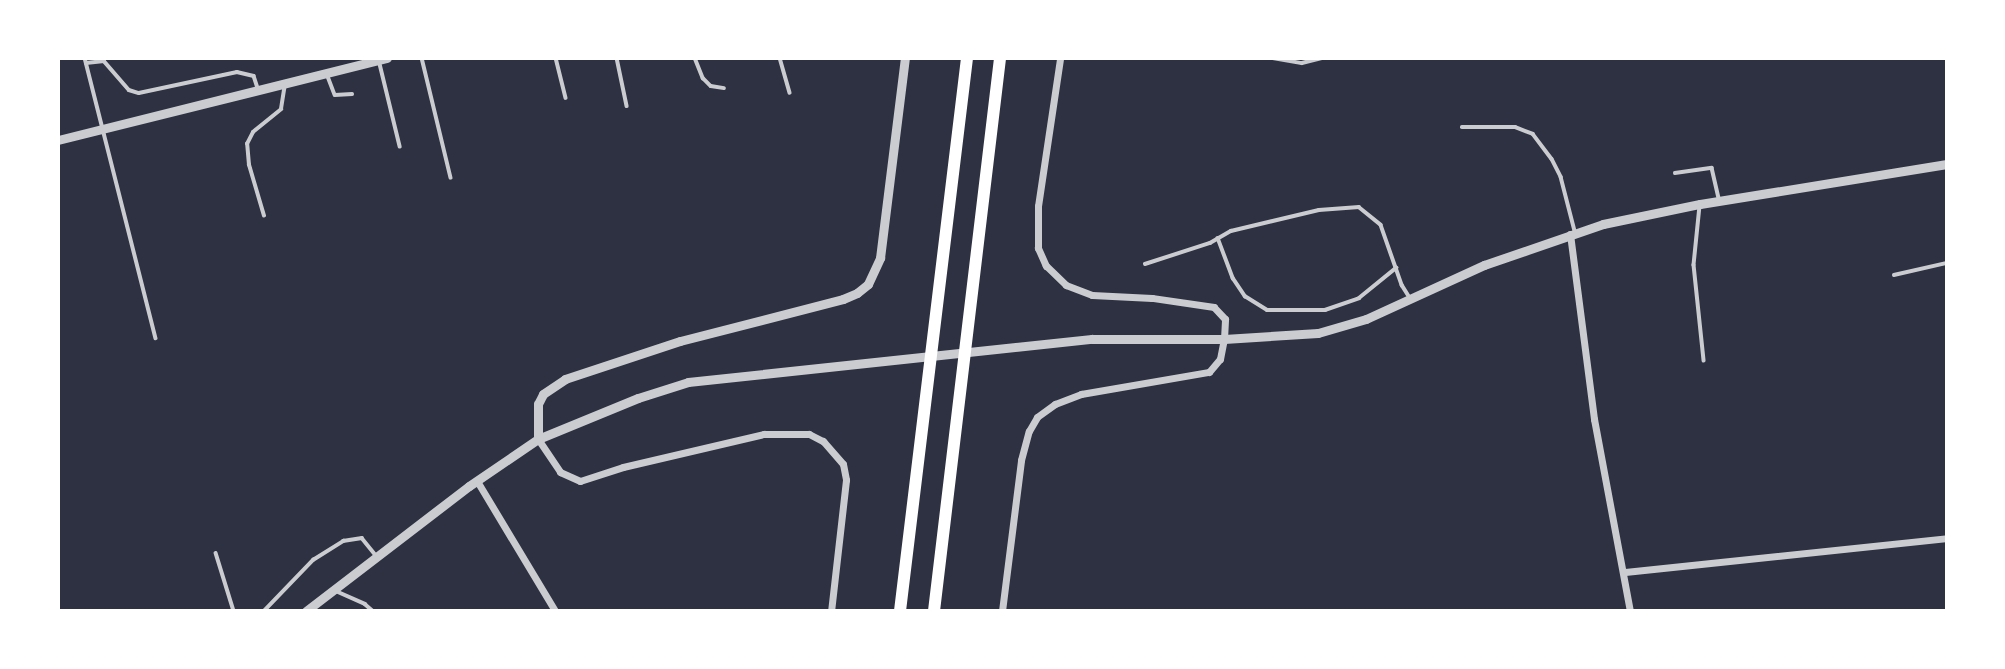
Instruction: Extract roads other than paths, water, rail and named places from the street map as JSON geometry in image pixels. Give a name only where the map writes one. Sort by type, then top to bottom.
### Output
[{"type":"highway","points":[[900,611],[967,58]]},
{"type":"highway","points":[[934,611],[1000,58]]},
{"type":"street","points":[[831,611],[846,480],[843,464],[823,440],[809,434],[764,434],[623,467],[580,481],[560,472],[538,439],[536,422],[543,394],[565,379],[680,341],[843,299],[868,284],[880,258],[905,58]]},
{"type":"street","points":[[1002,611],[1021,460],[1034,421],[1055,404],[1081,394],[1209,372],[1220,359],[1224,339],[1225,319],[1214,307],[1152,298],[1092,295],[1066,285],[1046,266],[1038,248],[1038,206],[1060,58]]},
{"type":"street","points":[[58,140],[383,59]]},
{"type":"street","points":[[306,611],[477,481],[538,439],[638,398],[688,382],[1016,345],[1130,337],[1224,339],[1318,333],[1366,319],[1484,265],[1573,233],[1700,204],[1947,164]]},
{"type":"street","points":[[1573,233],[1604,477],[1625,572],[1630,611]]},
{"type":"street","points":[[477,481],[555,611]]},
{"type":"street","points":[[1625,572],[1947,538]]},
{"type":"street","points":[[1628,594],[1637,611]]},
{"type":"lane","points":[[422,58],[451,178]]},
{"type":"lane","points":[[556,58],[566,98]]},
{"type":"lane","points":[[617,58],[627,106]]},
{"type":"lane","points":[[695,58],[703,78],[711,86],[724,88]]},
{"type":"lane","points":[[780,58],[790,93]]},
{"type":"lane","points":[[1273,58],[1303,63],[1322,58]]},
{"type":"lane","points":[[383,59],[400,146]]},
{"type":"lane","points":[[156,338],[86,60],[104,61],[129,90],[139,93],[237,72],[254,76],[259,90]]},
{"type":"lane","points":[[326,73],[335,95],[352,94]]},
{"type":"lane","points":[[264,216],[249,165],[247,144],[253,132],[281,109],[285,100],[285,83]]},
{"type":"lane","points":[[1462,127],[1515,127],[1533,134],[1552,159],[1561,177],[1573,233]]},
{"type":"lane","points":[[1675,173],[1712,168],[1720,201]]},
{"type":"lane","points":[[1700,204],[1694,265],[1703,360]]},
{"type":"lane","points":[[1145,264],[1231,231],[1319,209],[1359,207],[1381,225],[1410,298]]},
{"type":"lane","points":[[1218,238],[1234,278],[1245,296],[1266,310],[1325,310],[1359,298],[1396,268]]},
{"type":"lane","points":[[1894,275],[1947,263]]},
{"type":"lane","points":[[264,611],[313,560],[343,541],[362,538],[377,556]]},
{"type":"lane","points":[[216,553],[234,611]]},
{"type":"lane","points":[[334,590],[365,604],[373,611]]}]
